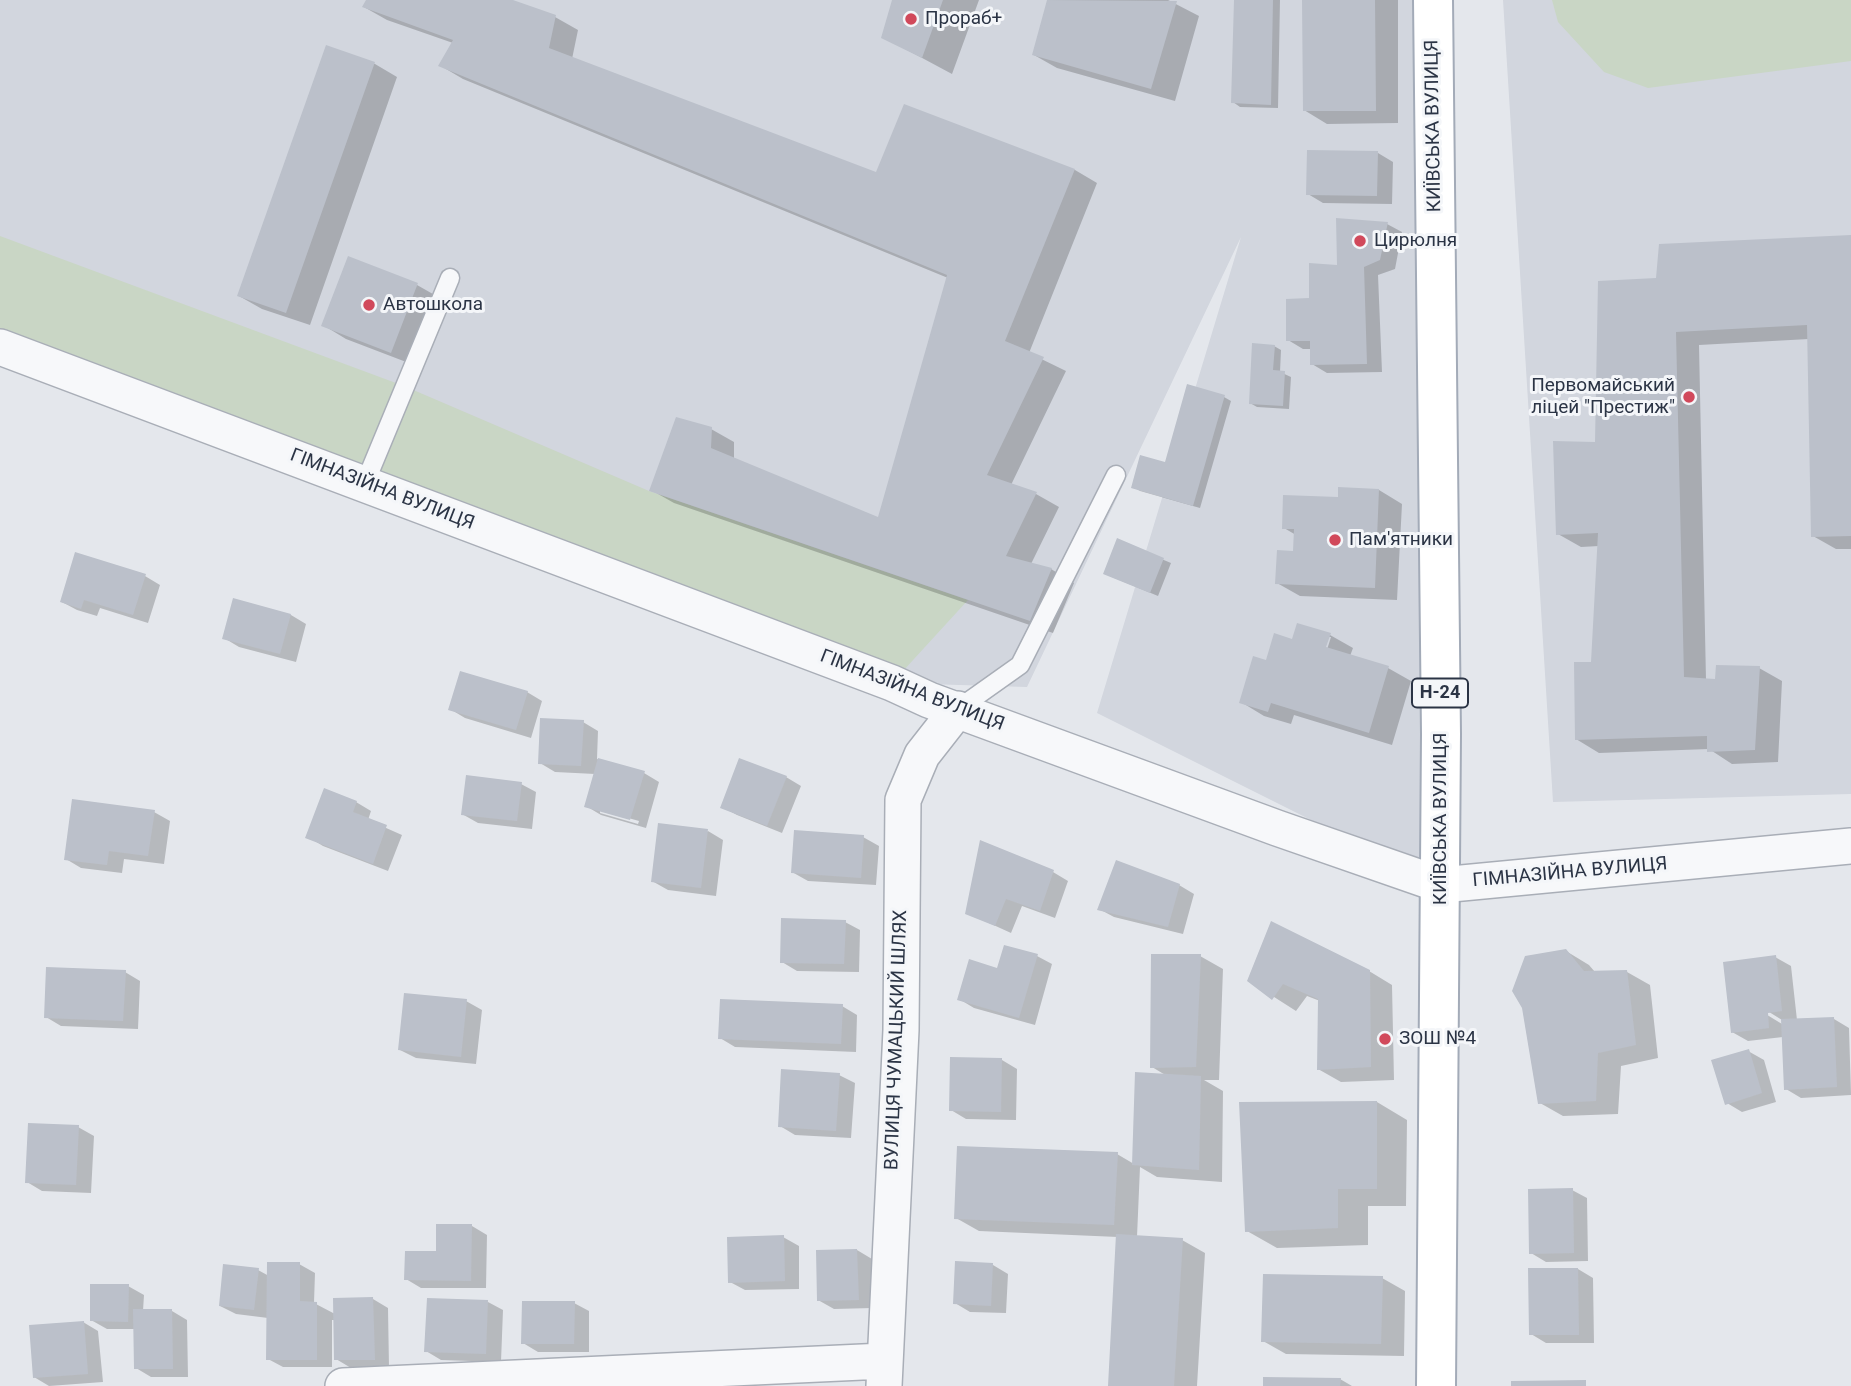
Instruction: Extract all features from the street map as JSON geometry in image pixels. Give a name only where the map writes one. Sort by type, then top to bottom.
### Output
[{"type":"main road","name":"КИЇВСЬКА ВУЛИЦЯ","points":[[1433,0],[1441,885],[1436,1386]]},
{"type":"street","name":"ГІМНАЗІЙНА ВУЛИЦЯ","points":[[0,347],[958,709],[1277,828],[1441,885],[1851,846]]},
{"type":"street","name":"ВУЛИЦЯ ЧУМАЦЬКИЙ ШЛЯХ","points":[[884,1373],[901,1030],[903,800],[922,755],[958,709]]},
{"type":"street","points":[[343,1386],[884,1373]]},
{"type":"lane","points":[[365,483],[450,278]]},
{"type":"lane","points":[[958,709],[1020,665],[1116,475]]},
{"type":"shaded area","points":[[0,0],[1433,0],[1441,885],[1097,713],[1241,237],[1027,687],[892,683],[0,347]]},
{"type":"shaded area","name":"Первомайський ліцей \"Престиж\"","points":[[1503,0],[1851,0],[1851,794],[1553,802]]},
{"type":"green space","points":[[1552,0],[1851,0],[1851,61],[1648,88],[1604,72],[1558,22]]},
{"type":"green space","points":[[0,236],[404,386],[649,491],[968,600],[892,683],[0,347]]},
{"type":"building","points":[[366,0],[513,0],[556,15],[549,48],[876,172],[904,104],[1075,169],[1005,341],[1044,357],[987,475],[1037,492],[1006,556],[1052,568],[1030,621],[649,491],[676,417],[712,427],[711,448],[878,517],[947,275],[438,66],[453,40],[362,7]]},
{"type":"building","name":"Прораб+","points":[[892,0],[943,0],[922,58],[881,38]]},
{"type":"building","points":[[1047,0],[1177,1],[1151,89],[1032,55]]},
{"type":"building","points":[[1234,0],[1273,0],[1271,105],[1231,103]]},
{"type":"building","points":[[1302,0],[1375,0],[1376,111],[1303,111]]},
{"type":"building","points":[[326,45],[375,62],[286,313],[237,296]]},
{"type":"building","points":[[1307,150],[1378,151],[1377,196],[1306,195]]},
{"type":"building","points":[[1336,218],[1388,222],[1380,260],[1364,267],[1367,364],[1310,365],[1310,341],[1286,341],[1286,299],[1309,298],[1309,263],[1337,265]]},
{"type":"building","points":[[1851,235],[1851,536],[1811,537],[1807,325],[1676,332],[1684,677],[1715,679],[1716,665],[1760,666],[1755,750],[1707,752],[1707,736],[1575,740],[1574,662],[1591,662],[1598,533],[1556,535],[1553,441],[1595,442],[1598,281],[1656,278],[1659,244]]},
{"type":"building","name":"Автошкола","points":[[348,256],[418,283],[391,353],[321,326]]},
{"type":"building","points":[[1252,343],[1275,345],[1273,370],[1285,371],[1283,406],[1249,404]]},
{"type":"building","points":[[1187,384],[1225,395],[1193,506],[1131,488],[1140,455],[1165,462]]},
{"type":"building","name":"Пам'ятники","points":[[1338,487],[1379,489],[1375,588],[1275,584],[1277,550],[1293,551],[1294,529],[1282,529],[1283,495],[1338,497]]},
{"type":"building","points":[[1117,538],[1164,558],[1150,593],[1103,574]]},
{"type":"building","points":[[75,552],[146,574],[133,615],[84,600],[81,609],[60,602]]},
{"type":"building","points":[[233,598],[291,614],[280,654],[222,639]]},
{"type":"building","points":[[1297,623],[1331,633],[1326,647],[1389,666],[1369,733],[1271,703],[1268,712],[1239,703],[1253,656],[1266,660],[1274,633],[1292,639]]},
{"type":"building","points":[[460,671],[528,691],[516,730],[448,710]]},
{"type":"building","points":[[540,718],[584,720],[581,766],[538,764]]},
{"type":"building","points":[[598,758],[645,771],[630,820],[584,807]]},
{"type":"building","points":[[739,758],[787,776],[767,826],[720,808]]},
{"type":"building","points":[[466,775],[522,782],[517,821],[461,815]]},
{"type":"building","points":[[324,788],[357,801],[353,812],[387,825],[373,864],[305,838]]},
{"type":"building","points":[[72,799],[155,810],[148,856],[109,851],[107,865],[64,860]]},
{"type":"building","points":[[658,823],[708,829],[701,888],[651,882]]},
{"type":"building","points":[[794,830],[864,835],[861,878],[791,873]]},
{"type":"building","points":[[980,840],[1054,870],[1040,911],[1006,899],[995,926],[965,914]]},
{"type":"building","points":[[1116,860],[1180,884],[1168,927],[1097,910]]},
{"type":"building","points":[[781,918],[846,920],[844,964],[780,963]]},
{"type":"building","points":[[1271,921],[1370,970],[1371,1067],[1317,1070],[1318,999],[1283,984],[1272,1000],[1247,981]]},
{"type":"building","points":[[1004,945],[1038,954],[1019,1018],[957,1000],[969,959],[997,968]]},
{"type":"building","points":[[1566,949],[1584,971],[1627,970],[1636,1045],[1598,1053],[1596,1101],[1538,1104],[1522,1008],[1512,991],[1525,956]]},
{"type":"building","points":[[1151,954],[1201,954],[1196,1067],[1150,1068]]},
{"type":"building","points":[[1776,955],[1782,1011],[1768,1013],[1769,1028],[1731,1033],[1723,962]]},
{"type":"building","points":[[46,967],[126,970],[123,1021],[44,1018]]},
{"type":"building","points":[[404,993],[467,999],[461,1057],[398,1050]]},
{"type":"building","points":[[720,999],[843,1004],[841,1044],[718,1039]]},
{"type":"building","points":[[1834,1017],[1837,1087],[1784,1090],[1781,1019]]},
{"type":"building","points":[[1749,1049],[1762,1093],[1725,1105],[1711,1060]]},
{"type":"building","points":[[950,1057],[1002,1058],[1001,1112],[949,1111]]},
{"type":"building","points":[[781,1069],[840,1073],[836,1131],[778,1127]]},
{"type":"building","points":[[1135,1072],[1201,1076],[1199,1170],[1132,1165]]},
{"type":"building","points":[[1377,1101],[1377,1189],[1338,1189],[1338,1228],[1245,1232],[1239,1102]]},
{"type":"building","points":[[28,1123],[79,1125],[76,1185],[25,1183]]},
{"type":"building","points":[[957,1146],[1118,1152],[1114,1225],[954,1219]]},
{"type":"building","points":[[1573,1188],[1574,1253],[1529,1254],[1528,1189]]},
{"type":"building","points":[[436,1224],[472,1224],[471,1281],[404,1280],[405,1251],[436,1251]]},
{"type":"building","points":[[1116,1234],[1183,1238],[1174,1386],[1108,1386]]},
{"type":"building","points":[[784,1235],[785,1281],[728,1283],[727,1237]]},
{"type":"building","points":[[857,1249],[859,1300],[817,1301],[816,1250]]},
{"type":"building","points":[[955,1261],[993,1263],[991,1306],[953,1304]]},
{"type":"building","points":[[267,1262],[300,1262],[300,1301],[317,1302],[317,1360],[266,1360]]},
{"type":"building","points":[[223,1264],[259,1268],[254,1310],[219,1306]]},
{"type":"building","points":[[1528,1268],[1578,1268],[1579,1335],[1529,1335]]},
{"type":"building","points":[[1263,1274],[1383,1276],[1381,1344],[1261,1342]]},
{"type":"building","points":[[90,1284],[129,1284],[128,1322],[90,1321]]},
{"type":"building","points":[[373,1297],[375,1360],[334,1360],[333,1298]]},
{"type":"building","points":[[427,1298],[488,1300],[486,1354],[424,1352]]},
{"type":"building","points":[[522,1301],[575,1301],[574,1344],[521,1344]]},
{"type":"building","points":[[133,1309],[172,1309],[173,1369],[134,1369]]},
{"type":"building","points":[[84,1321],[88,1374],[33,1378],[29,1325]]},
{"type":"building","points":[[1263,1377],[1341,1378],[1340,1386],[1263,1386]]},
{"type":"building","points":[[1586,1380],[1586,1386],[1511,1386],[1511,1381]]},
{"type":"place","name":"Прораб+","points":[[911,19]]},
{"type":"place","name":"Цирюлня","points":[[1360,241]]},
{"type":"place","name":"Автошкола","points":[[369,305]]},
{"type":"place","name":"Первомайський ліцей \"Престиж\"","points":[[1689,397]]},
{"type":"place","name":"Пам'ятники","points":[[1335,540]]},
{"type":"place","name":"ЗОШ №4","points":[[1385,1039]]}]
